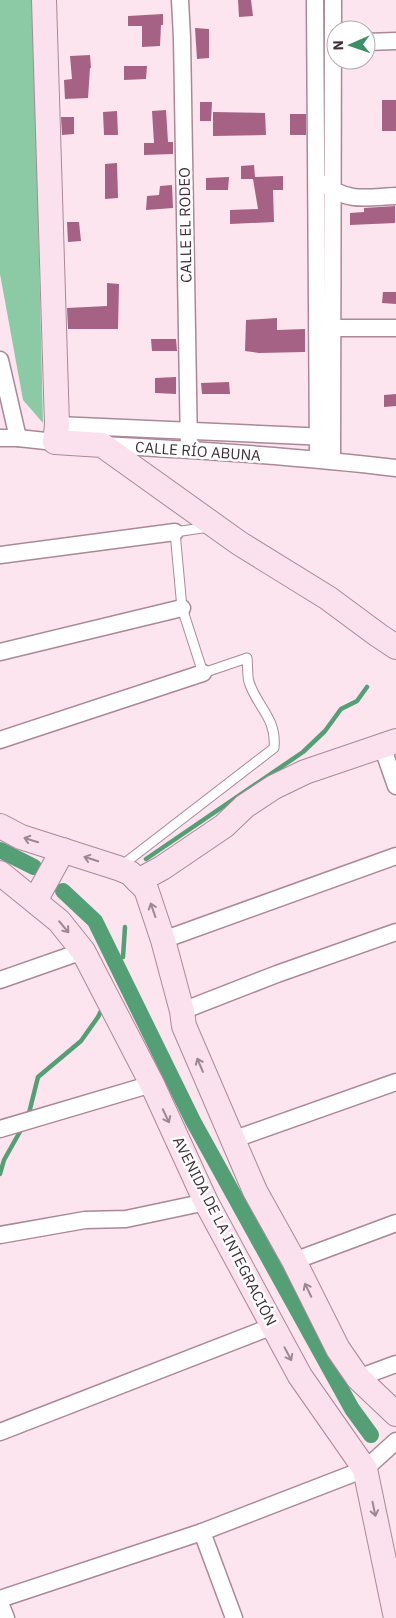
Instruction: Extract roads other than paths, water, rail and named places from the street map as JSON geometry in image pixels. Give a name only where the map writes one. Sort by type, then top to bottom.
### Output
[{"type":"main road","points":[[44,0],[56,434]]},
{"type":"main road","name":"CALLE RÍO ABUNA","points":[[56,434],[102,445]]},
{"type":"main road","points":[[102,445],[239,543],[328,598],[396,647]]},
{"type":"main road","points":[[138,881],[162,868],[224,826],[245,806],[274,787],[305,772],[389,744]]},
{"type":"main road","points":[[0,826],[21,837],[130,873],[146,889],[163,940],[182,1011],[184,1026],[255,1191],[294,1261],[338,1349],[358,1378],[396,1414]]},
{"type":"main road","points":[[35,901],[63,850]]},
{"type":"main road","name":"AVENIDA DE LA INTEGRACIÓN","points":[[0,873],[59,921],[83,951],[152,1084],[206,1202],[300,1376],[365,1469],[396,1618]]},
{"type":"street","name":"CALLE EL RODEO","points":[[180,0],[189,449]]},
{"type":"street","points":[[315,0],[315,177],[325,459]]},
{"type":"street","points":[[333,0],[333,20]]},
{"type":"street","points":[[376,42],[396,41]]},
{"type":"street","points":[[325,437],[332,328],[334,70]]},
{"type":"street","points":[[315,177],[333,190],[349,197],[396,196]]},
{"type":"street","points":[[332,328],[396,328]]},
{"type":"street","points":[[0,360],[18,438]]},
{"type":"street","points":[[56,434],[189,431],[325,437]]},
{"type":"street","name":"CALLE RÍO ABUNA","points":[[0,438],[56,434]]},
{"type":"street","name":"CALLE RÍO ABUNA","points":[[102,445],[325,459],[396,468]]},
{"type":"street","points":[[0,555],[175,532]]},
{"type":"street","points":[[0,652],[182,608]]},
{"type":"street","points":[[0,740],[203,672]]},
{"type":"street","points":[[389,744],[396,786]]},
{"type":"street","points":[[163,940],[396,856]]},
{"type":"street","points":[[182,1011],[277,974],[396,932]]},
{"type":"street","points":[[0,980],[83,951]]},
{"type":"street","points":[[232,1140],[396,1082]]},
{"type":"street","points":[[0,1128],[152,1084]]},
{"type":"street","points":[[0,1235],[85,1220],[126,1219],[206,1202]]},
{"type":"street","points":[[294,1261],[396,1223]]},
{"type":"street","points":[[0,1432],[273,1326]]},
{"type":"street","points":[[358,1378],[396,1364]]},
{"type":"street","points":[[6,1618],[0,1601],[202,1532],[365,1469],[396,1441]]},
{"type":"street","points":[[202,1532],[234,1618]]},
{"type":"lane","points":[[118,868],[274,748],[275,736],[272,724],[249,681],[247,658],[203,672],[182,608],[175,532],[216,526]]},
{"type":"waterway","points":[[146,859],[303,752],[325,731],[341,709],[357,701],[367,687]]},
{"type":"waterway","points":[[0,850],[34,867]]},
{"type":"waterway","points":[[63,891],[95,921],[193,1121],[352,1409],[371,1435]]},
{"type":"waterway","points":[[123,957],[125,927]]},
{"type":"waterway","points":[[28,1117],[38,1077],[81,1041],[103,1007]]},
{"type":"waterway","points":[[0,1174],[4,1160],[22,1128]]}]
